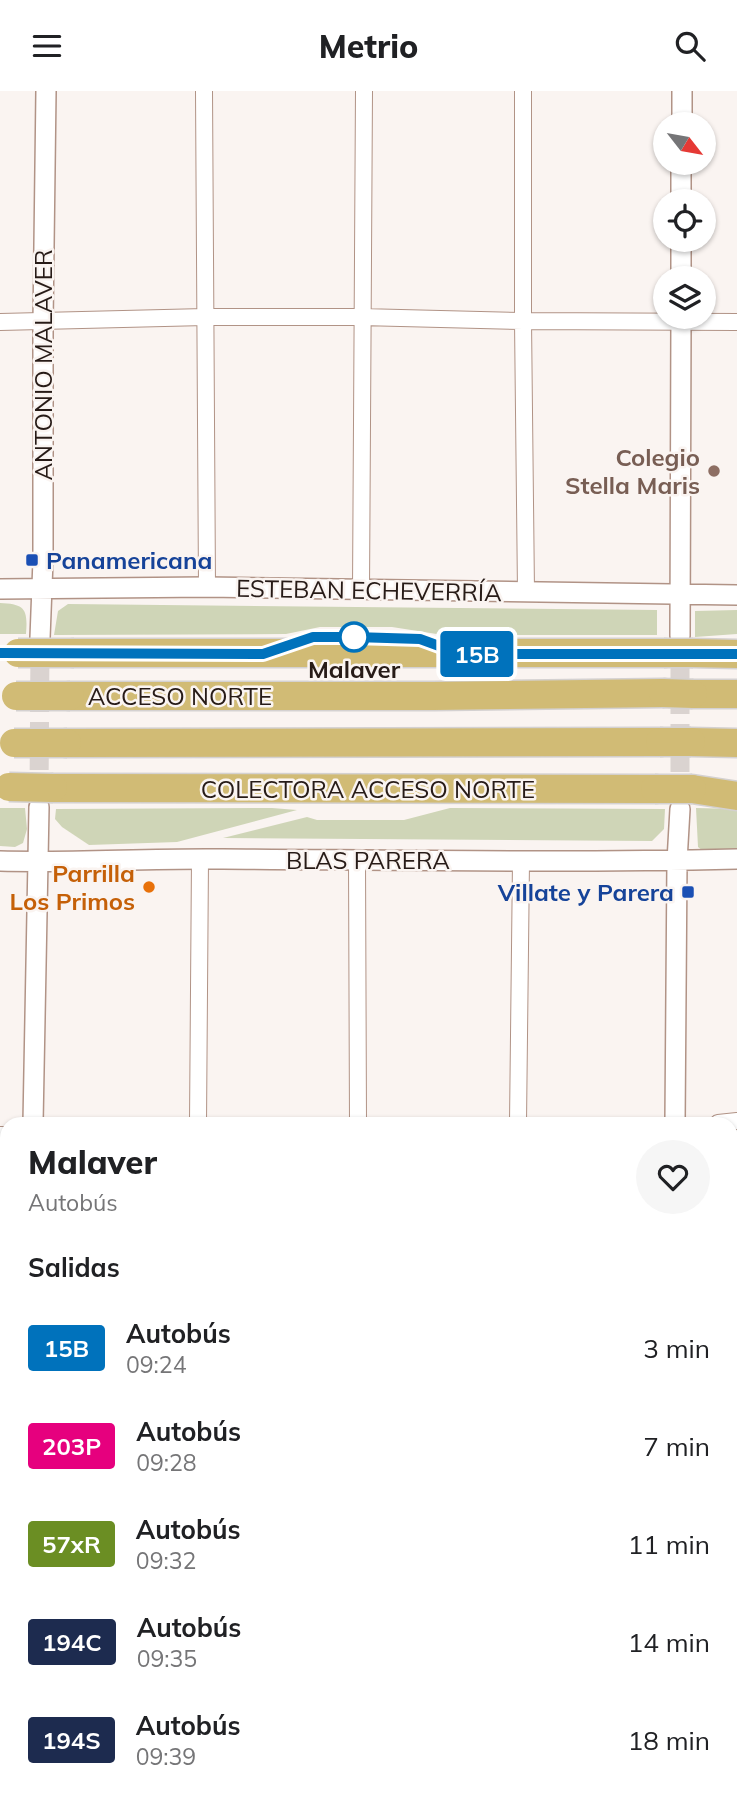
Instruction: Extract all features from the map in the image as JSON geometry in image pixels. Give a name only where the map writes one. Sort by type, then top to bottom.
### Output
[{"type":"highway","points":[[20,648],[74,653],[737,648]]},
{"type":"highway","points":[[683,649],[737,654]]},
{"type":"highway","name":"ACCESO NORTE","points":[[8,696],[737,694]]},
{"type":"highway","name":"ACCESO NORTE","points":[[7,743],[737,743]]},
{"type":"highway","name":"COLECTORA ACCESO NORTE","points":[[4,787],[46,797],[655,789],[686,799],[737,789]]},
{"type":"highway","points":[[686,799],[737,796]]},
{"type":"street","name":"ANTONIO MALAVER","points":[[20,648],[42,588],[46,91]]},
{"type":"street","points":[[204,91],[207,587]]},
{"type":"street","points":[[360,590],[364,91]]},
{"type":"street","points":[[523,91],[526,592]]},
{"type":"street","points":[[682,91],[682,112]]},
{"type":"street","points":[[0,321],[205,317],[653,320]]},
{"type":"street","points":[[716,321],[737,322]]},
{"type":"street","points":[[681,329],[680,595],[683,649]]},
{"type":"street","name":"ESTEBAN ECHEVERRÍA","points":[[0,589],[207,587],[737,595]]},
{"type":"street","points":[[33,1117],[38,862],[46,797]]},
{"type":"street","points":[[675,1117],[677,861],[686,799]]},
{"type":"street","points":[[198,1117],[201,859]]},
{"type":"street","name":"BLAS PARERA","points":[[0,860],[737,859]]},
{"type":"street","points":[[357,860],[358,1117]]},
{"type":"street","points":[[518,1117],[521,861]]},
{"type":"green space","points":[[0,603],[23,609],[26,634],[0,634]]},
{"type":"green space","points":[[68,604],[657,610],[657,635],[443,635],[392,627],[320,627],[286,634],[54,635],[58,611]]},
{"type":"green space","points":[[737,610],[737,634],[695,637],[695,611]]},
{"type":"green space","points":[[0,808],[25,808],[27,829],[23,843],[15,847],[0,846]]},
{"type":"green space","points":[[450,808],[665,809],[664,829],[652,841],[223,838],[307,817],[317,820],[404,820]]},
{"type":"green space","points":[[696,808],[737,809],[737,850],[703,851],[698,847]]},
{"type":"green space","points":[[56,809],[297,810],[177,842],[89,845],[62,827],[55,819]]},
{"type":"tunnel","points":[[680,642],[680,801]]},
{"type":"tunnel","points":[[39,799],[40,643]]},
{"type":"bus line","name":"15B","points":[[0,653],[263,654],[313,637],[354,637],[420,639],[461,654],[737,654]]},
{"type":"place","name":"Colegio Stella Maris","points":[[714,471]]},
{"type":"place","name":"Panamericana","points":[[32,560]]},
{"type":"place","name":"Malaver","points":[[354,637]]},
{"type":"place","name":"Parrilla Los Primos","points":[[149,887]]},
{"type":"place","name":"Villate y Parera","points":[[688,892]]}]
